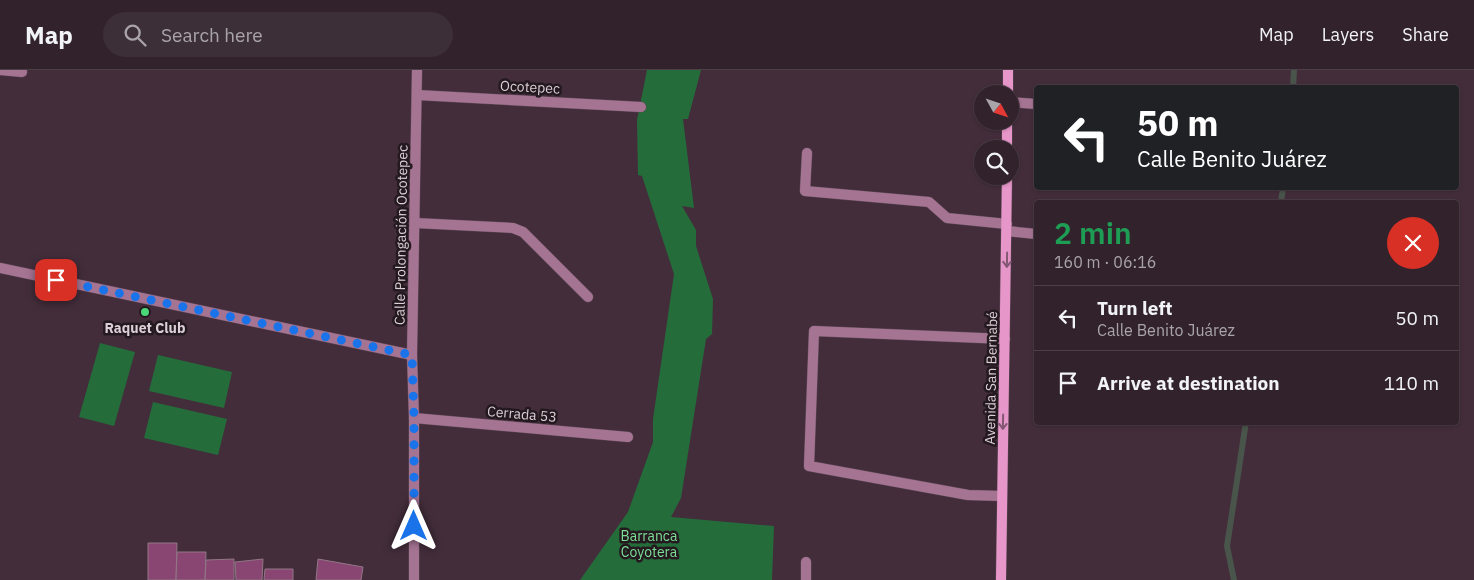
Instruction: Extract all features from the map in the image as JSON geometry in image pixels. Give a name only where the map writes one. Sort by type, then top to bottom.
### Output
[{"type":"main road","points":[[1008,70],[1008,85]]},
{"type":"main road","name":"Avenida San Bernabé","points":[[1001,580],[1007,185]]},
{"type":"street","points":[[0,70],[22,72]]},
{"type":"street","name":"Calle Prolongación Ocotepec","points":[[414,580],[412,355],[417,70]]},
{"type":"street","name":"Ocotepec","points":[[418,94],[641,107]]},
{"type":"street","points":[[1019,103],[1034,104]]},
{"type":"street","points":[[807,152],[805,190],[929,202],[947,218],[1034,234]]},
{"type":"street","points":[[415,223],[513,228],[523,232],[588,297]]},
{"type":"street","points":[[0,268],[412,355]]},
{"type":"street","points":[[1002,496],[968,495],[809,466],[814,331],[1005,339]]},
{"type":"street","name":"Cerrada 53","points":[[414,418],[628,437]]},
{"type":"street","points":[[806,562],[806,580]]},
{"type":"green space","name":"Barranca Coyotera","points":[[647,70],[701,70],[688,119],[683,119],[694,208],[682,206],[696,230],[696,246],[713,299],[712,334],[706,339],[681,498],[671,517],[774,526],[772,580],[580,580],[628,512],[653,442],[653,419],[674,274],[642,176],[638,175],[637,120]]},
{"type":"green space","points":[[100,343],[135,352],[114,426],[79,417]]},
{"type":"green space","points":[[158,355],[232,372],[224,408],[149,391]]},
{"type":"green space","points":[[153,402],[227,419],[218,455],[144,438]]},
{"type":"building","points":[[148,543],[177,543],[176,580],[148,580]]},
{"type":"building","points":[[177,552],[206,552],[205,580],[176,580]]},
{"type":"building","points":[[234,559],[234,580],[205,580],[206,560]]},
{"type":"building","points":[[263,559],[262,580],[236,580],[235,562]]},
{"type":"building","points":[[318,559],[363,567],[361,580],[316,580]]},
{"type":"building","points":[[265,569],[293,569],[293,580],[264,580]]},
{"type":"waterway","points":[[1293,85],[1294,70]]},
{"type":"waterway","points":[[1281,200],[1283,190]]},
{"type":"waterway","points":[[1234,580],[1227,546],[1246,425]]},
{"type":"place","name":"Raquet Club","points":[[145,312]]},
{"type":"route","points":[[56,280],[412,355],[414,526]]}]
